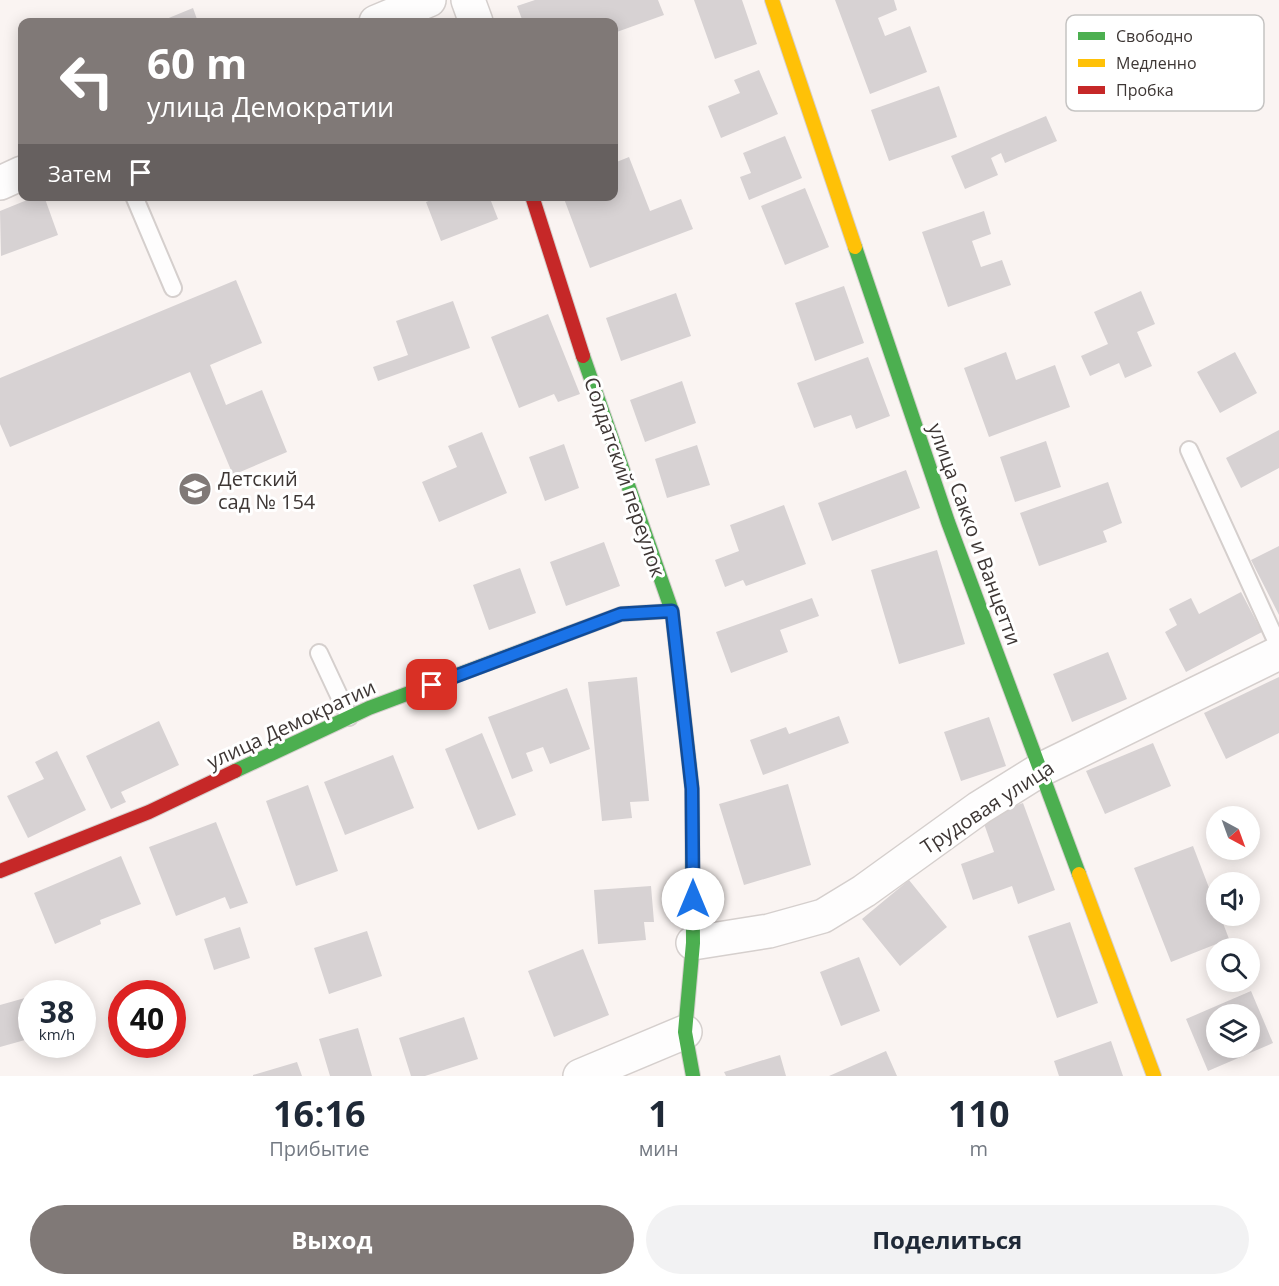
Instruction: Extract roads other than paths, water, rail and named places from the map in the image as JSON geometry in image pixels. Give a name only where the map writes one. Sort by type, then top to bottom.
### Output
[{"type":"street","points":[[386,18],[429,0]]},
{"type":"street","points":[[468,0],[475,18]]},
{"type":"street","name":"улица Сакко и Ванцетти","points":[[772,0],[948,522],[1154,1076]]},
{"type":"street","points":[[0,183],[18,175]]},
{"type":"street","name":"Солдатский переулок","points":[[534,201],[609,436],[672,611],[692,789],[693,943],[685,1032],[693,1076]]},
{"type":"street","name":"улица Демократии","points":[[0,871],[148,812],[349,717],[621,614],[672,611]]},
{"type":"street","name":"Трудовая улица","points":[[693,943],[769,931],[823,916],[864,891],[979,808],[1040,770],[1279,653]]},
{"type":"street","points":[[580,1076],[685,1032]]},
{"type":"lane","points":[[136,201],[173,288]]},
{"type":"lane","points":[[1189,450],[1279,647]]},
{"type":"lane","points":[[319,653],[349,717]]},
{"type":"place","name":"Детский сад № 154","points":[[195,489]]}]
